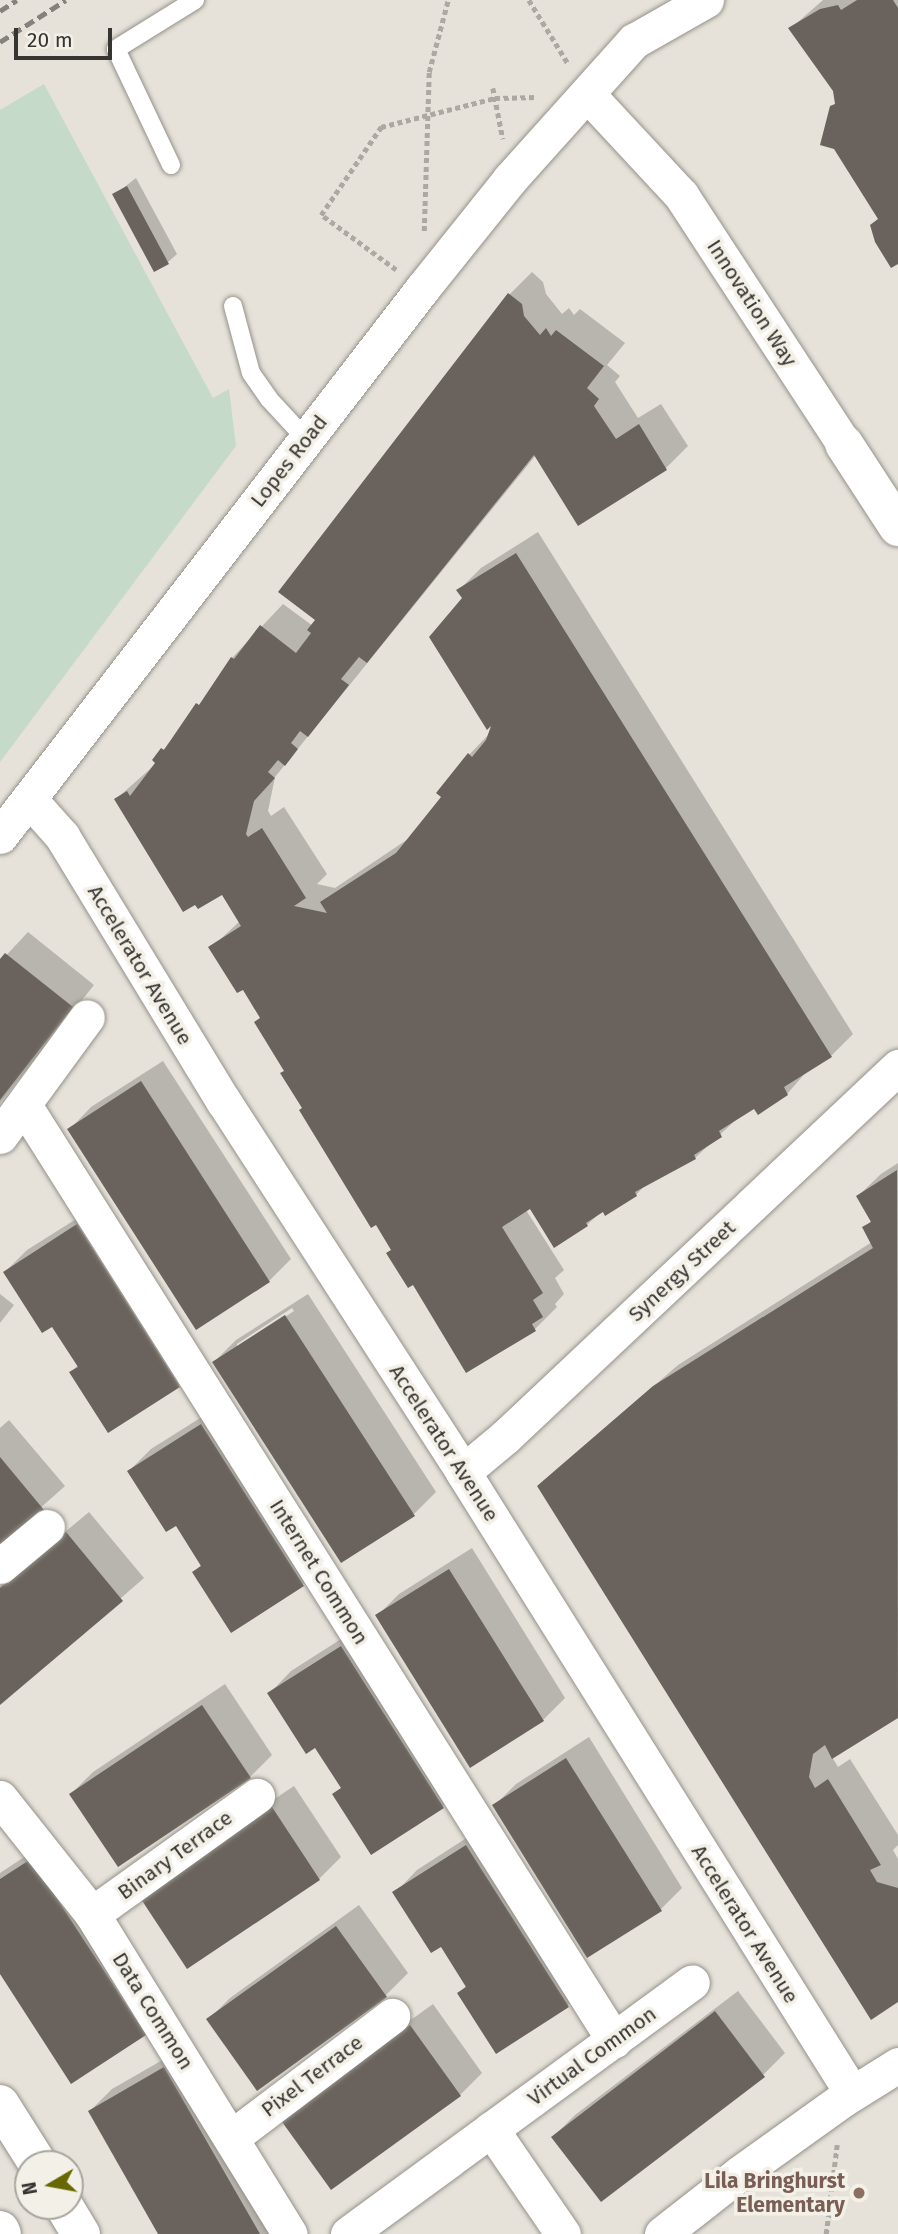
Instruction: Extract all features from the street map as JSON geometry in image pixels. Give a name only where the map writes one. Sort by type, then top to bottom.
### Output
[{"type":"main road","name":"Innovation Way","points":[[844,444],[898,527]]},
{"type":"main road","points":[[0,2104],[29,2150]]},
{"type":"street","name":"Lopes Road","points":[[0,836],[510,179],[634,41],[706,0]]},
{"type":"street","name":"Innovation Way","points":[[588,95],[681,195],[844,444]]},
{"type":"street","name":"Accelerator Avenue","points":[[29,799],[62,836],[224,1102],[463,1472],[847,2097]]},
{"type":"street","points":[[0,1136],[88,1017]]},
{"type":"street","name":"Synergy Street","points":[[463,1472],[505,1437],[894,1079]]},
{"type":"street","name":"Internet Common","points":[[24,1105],[614,2040]]},
{"type":"street","points":[[0,1566],[47,1527]]},
{"type":"street","name":"Binary Terrace","points":[[92,1914],[257,1796]]},
{"type":"street","name":"Data Common","points":[[0,1798],[92,1914],[290,2234]]},
{"type":"street","name":"Virtual Common","points":[[348,2234],[692,1982]]},
{"type":"street","name":"Pixel Terrace","points":[[232,2137],[393,2016]]},
{"type":"street","points":[[662,2234],[740,2173],[847,2097],[898,2065]]},
{"type":"street","points":[[491,2129],[563,2234]]},
{"type":"lane","points":[[171,165],[116,49],[195,0]]},
{"type":"lane","points":[[233,306],[251,373],[269,399],[306,439]]},
{"type":"path","points":[[424,236],[429,72],[448,0]]},
{"type":"path","points":[[422,289],[321,215],[381,127],[495,99],[588,95],[530,0]]},
{"type":"path","points":[[826,2234],[847,2097]]},
{"type":"green space","points":[[44,84],[213,398],[229,389],[236,446],[0,762],[0,110]]},
{"type":"building","points":[[857,0],[893,0],[898,8],[898,264],[891,268],[875,242],[870,225],[878,219],[834,149],[820,145],[830,106],[835,104],[833,91],[788,28],[820,9],[838,5],[841,10]]},
{"type":"building","points":[[127,186],[169,264],[154,272],[112,194]]},
{"type":"building","points":[[508,293],[522,304],[524,316],[540,335],[546,328],[551,336],[556,330],[604,366],[587,388],[599,399],[594,406],[616,439],[639,424],[667,470],[578,526],[534,455],[367,663],[359,657],[341,679],[349,685],[308,737],[300,731],[291,743],[298,749],[285,766],[278,760],[268,772],[275,778],[254,801],[246,834],[248,837],[262,828],[306,898],[294,906],[327,913],[320,902],[396,853],[441,797],[436,793],[468,753],[472,757],[486,740],[491,726],[487,730],[429,637],[462,598],[456,590],[516,553],[832,1057],[784,1087],[788,1095],[758,1115],[754,1109],[719,1131],[722,1137],[694,1155],[696,1159],[635,1192],[637,1196],[605,1216],[603,1212],[586,1223],[588,1226],[554,1248],[530,1209],[502,1227],[543,1293],[533,1300],[543,1317],[532,1324],[536,1331],[466,1373],[413,1285],[408,1288],[386,1253],[391,1250],[376,1225],[371,1228],[299,1110],[302,1108],[280,1073],[284,1071],[254,1022],[260,1018],[243,990],[237,993],[208,947],[241,926],[222,895],[198,909],[195,905],[183,912],[114,799],[127,791],[130,796],[155,763],[152,760],[161,748],[164,750],[231,657],[234,659],[260,625],[296,653],[311,633],[307,630],[315,620],[278,592]]},
{"type":"building","points":[[5,953],[73,1007],[0,1100],[0,959]]},
{"type":"building","points":[[141,1081],[270,1282],[196,1330],[67,1129]]},
{"type":"building","points":[[897,1170],[898,1718],[832,1759],[825,1745],[813,1754],[809,1777],[815,1788],[828,1779],[881,1865],[870,1870],[877,1882],[898,1888],[898,2002],[871,2020],[537,1486],[653,1386],[873,1248],[862,1227],[871,1222],[856,1196]]},
{"type":"building","points":[[77,1224],[180,1387],[108,1433],[69,1372],[78,1367],[52,1327],[42,1333],[3,1272]]},
{"type":"building","points":[[285,1315],[415,1516],[341,1563],[212,1362]]},
{"type":"building","points":[[201,1424],[304,1586],[231,1633],[192,1572],[201,1566],[176,1526],[166,1532],[127,1471]]},
{"type":"building","points":[[0,1457],[44,1510],[0,1547]]},
{"type":"building","points":[[66,1532],[123,1601],[0,1705],[0,1588]]},
{"type":"building","points":[[449,1569],[544,1721],[470,1768],[375,1615]]},
{"type":"building","points":[[341,1646],[444,1808],[371,1855],[332,1794],[341,1788],[315,1748],[306,1754],[267,1693]]},
{"type":"building","points":[[202,1705],[251,1778],[118,1867],[69,1794]]},
{"type":"building","points":[[566,1758],[662,1911],[587,1958],[492,1805]]},
{"type":"building","points":[[272,1807],[320,1880],[187,1969],[139,1896]]},
{"type":"building","points":[[466,1845],[569,2007],[496,2054],[457,1993],[466,1987],[441,1947],[431,1953],[392,1892]]},
{"type":"building","points":[[31,1859],[146,2035],[71,2084],[0,1974],[0,1879]]},
{"type":"building","points":[[336,1926],[387,1997],[257,2091],[206,2019]]},
{"type":"building","points":[[715,2011],[765,2077],[601,2202],[551,2137]]},
{"type":"building","points":[[410,2025],[461,2096],[331,2190],[280,2119]]},
{"type":"building","points":[[164,2067],[260,2234],[158,2234],[88,2111]]},
{"type":"railway","points":[[0,11],[17,0]]},
{"type":"railway","points":[[0,42],[66,0]]},
{"type":"place","name":"Lila Bringhurst Elementary","points":[[859,2193]]}]
